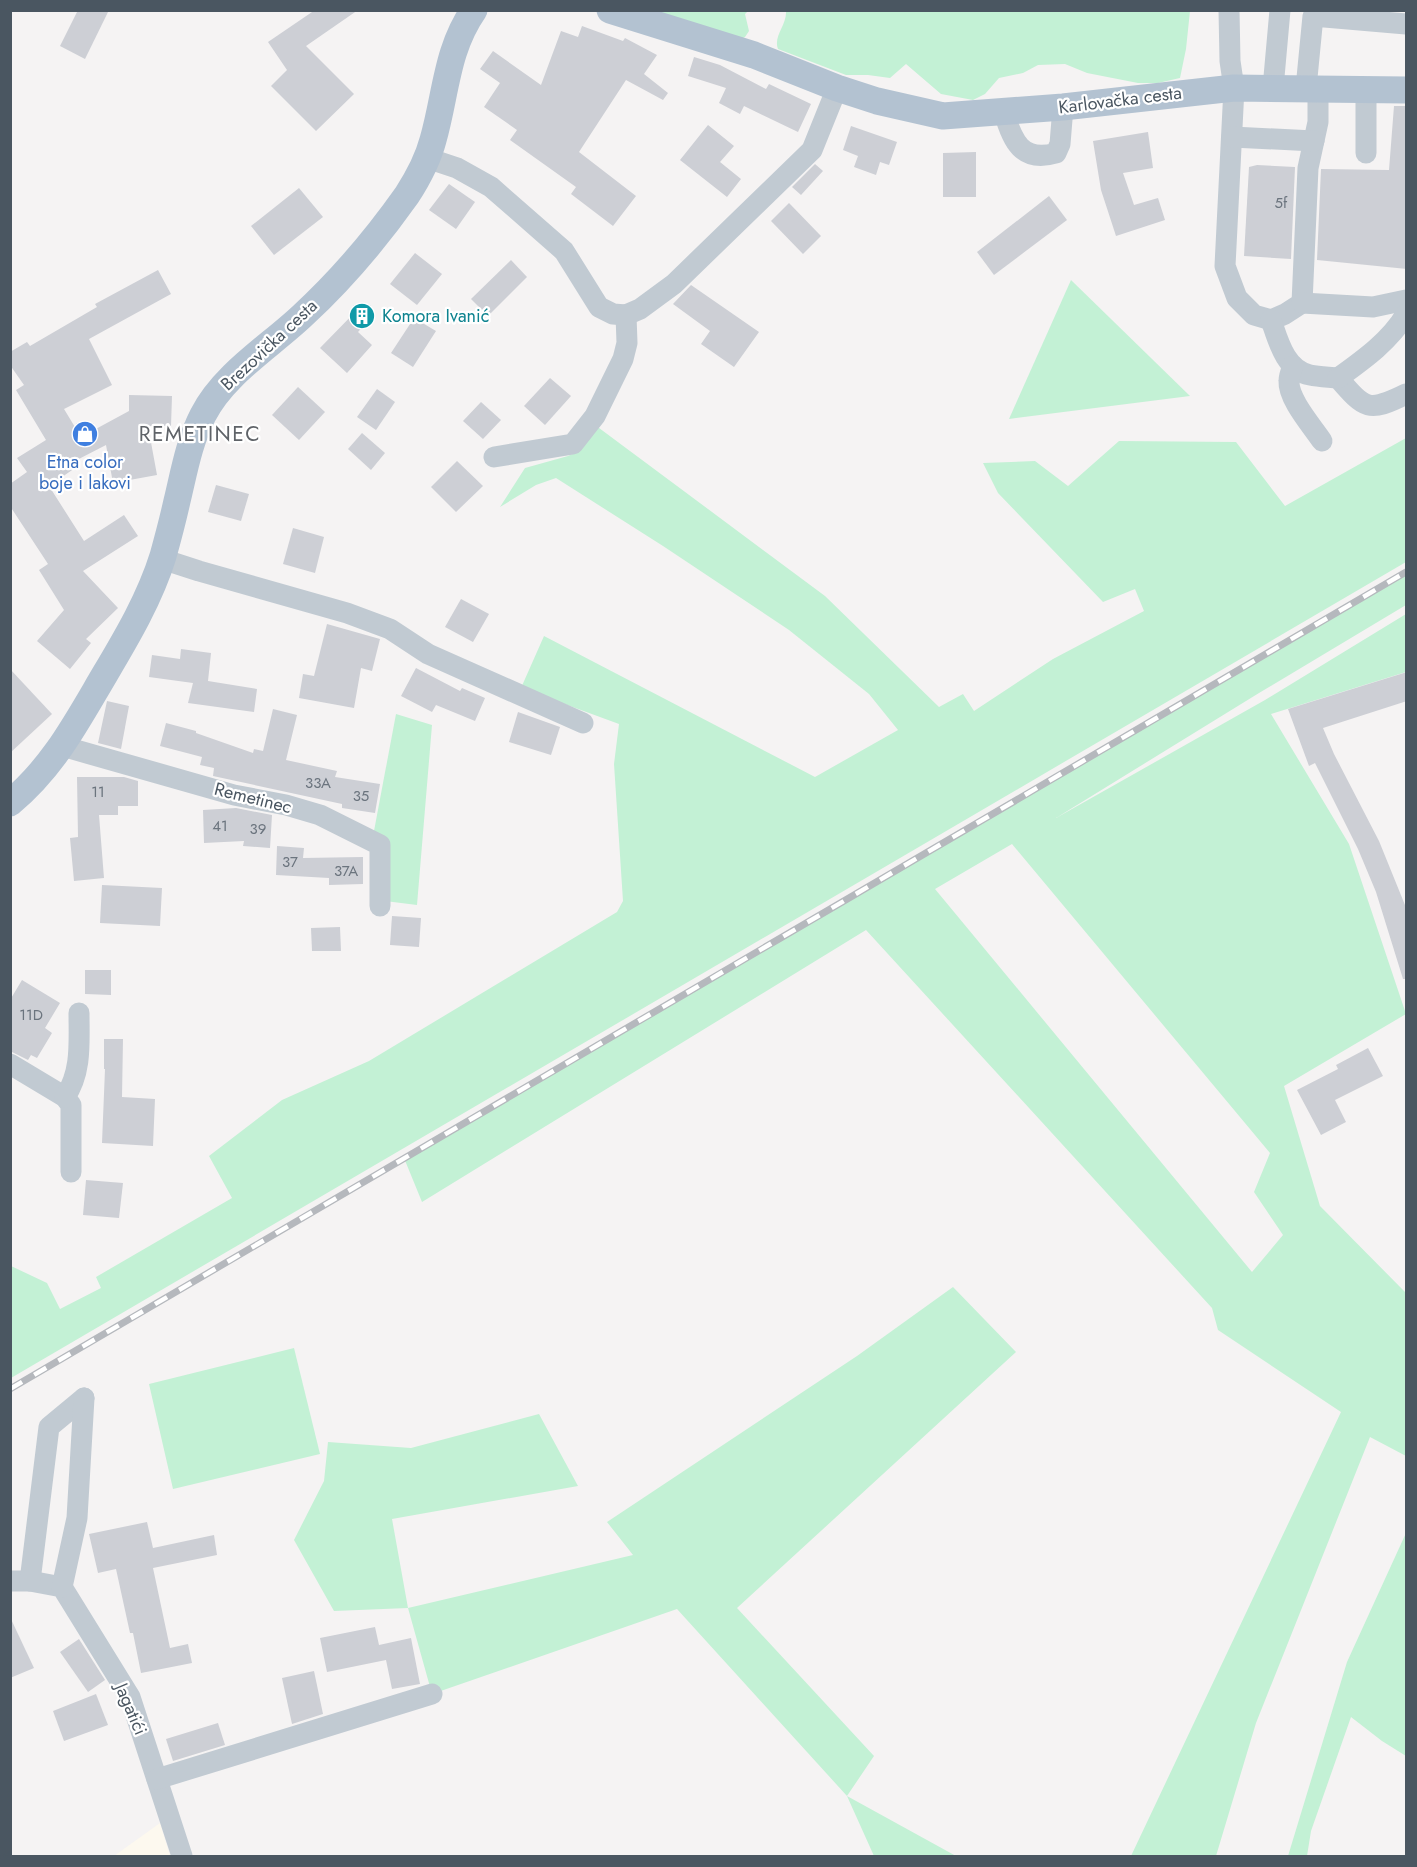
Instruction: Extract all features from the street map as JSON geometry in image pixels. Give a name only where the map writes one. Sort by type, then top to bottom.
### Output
[{"type":"main road","name":"Brezovička cesta","points":[[10,803],[34,781],[62,746],[127,636],[146,599],[162,558],[193,438],[211,400],[226,383],[304,315],[370,244],[408,194],[428,158],[453,50],[474,10]]},
{"type":"main road","name":"Karlovačka cesta","points":[[610,10],[754,55],[837,88],[908,109],[943,116],[1063,107],[1234,88],[1407,90]]},
{"type":"street","points":[[1229,10],[1230,62],[1234,88],[1225,266],[1238,298],[1254,315],[1271,320],[1302,303],[1373,307],[1407,300]]},
{"type":"street","points":[[1272,88],[1280,10]]},
{"type":"street","points":[[1302,303],[1308,168],[1318,122],[1312,88],[1314,16],[1407,24]]},
{"type":"street","points":[[428,158],[457,168],[491,187],[564,251],[599,307],[613,314],[626,315],[640,309],[674,284],[812,150],[837,88]]},
{"type":"street","points":[[1366,89],[1366,153]]},
{"type":"street","points":[[1004,112],[1011,134],[1027,153],[1034,156],[1046,156],[1056,153],[1060,144],[1063,107]]},
{"type":"street","points":[[1232,137],[1314,141]]},
{"type":"street","points":[[1271,320],[1282,351],[1293,366],[1307,375],[1338,378],[1367,358],[1399,327],[1407,314]]},
{"type":"street","points":[[494,457],[573,444],[595,416],[624,359],[627,343],[626,315]]},
{"type":"street","points":[[1293,366],[1288,379],[1289,388],[1294,400],[1322,441]]},
{"type":"street","points":[[1338,378],[1358,401],[1366,405],[1383,406],[1407,394]]},
{"type":"street","points":[[162,558],[209,574],[347,612],[390,628],[428,654],[583,723]]},
{"type":"street","name":"Remetinec","points":[[62,746],[234,795],[286,805],[320,815],[380,845],[380,906]]},
{"type":"street","points":[[65,1097],[71,1088],[79,1064],[79,1013]]},
{"type":"street","points":[[10,1064],[65,1097],[71,1105],[71,1172]]},
{"type":"street","points":[[84,1398],[77,1518],[62,1587],[20,1581],[49,1427],[84,1398]]},
{"type":"street","name":"Jagatići","points":[[62,1587],[130,1697],[182,1857]]},
{"type":"street","points":[[157,1779],[432,1694]]},
{"type":"shaded area","points":[[160,1823],[170,1856],[114,1856]]},
{"type":"green space","points":[[786,10],[1190,11],[1180,78],[1158,83],[1138,83],[1087,73],[1065,64],[1038,65],[1023,73],[999,78],[985,94],[973,100],[941,94],[906,64],[890,78],[846,75],[778,49],[777,40]]},
{"type":"green space","points":[[649,11],[748,11],[745,14],[749,31],[741,39]]},
{"type":"green space","points":[[1071,280],[1190,396],[1009,419]]},
{"type":"green space","points":[[595,425],[825,596],[939,707],[963,694],[974,711],[1053,659],[1144,611],[1135,589],[1103,602],[998,493],[983,463],[1035,461],[1068,486],[1119,441],[1236,442],[1285,506],[1406,438],[1406,562],[11,1378],[11,1266],[47,1283],[60,1309],[101,1288],[96,1277],[232,1198],[209,1156],[282,1100],[369,1061],[617,912],[623,901],[614,764],[619,724],[521,688],[544,636],[815,777],[898,730],[869,694],[789,630],[556,478],[536,485],[500,507],[525,468],[579,451]]},
{"type":"green space","points":[[1406,572],[1406,605],[1056,818],[1265,700],[1406,614],[1406,672],[1271,714],[1349,844],[1406,1014],[1284,1086],[1320,1206],[1406,1293],[1406,1456],[1370,1437],[1256,1723],[1216,1856],[1131,1856],[1341,1412],[1218,1330],[1212,1308],[866,930],[422,1202],[404,1158]],"holes":[[[1012,844],[1270,1153],[1254,1192],[1283,1235],[1252,1272],[935,889]]]},
{"type":"green space","points":[[396,714],[432,725],[417,905],[385,901],[374,831]]},
{"type":"green space","points":[[953,1287],[1016,1352],[737,1608],[874,1756],[847,1796],[677,1609],[432,1694],[408,1608],[633,1555],[607,1522],[857,1356]]},
{"type":"green space","points":[[294,1348],[320,1454],[173,1489],[149,1384]]},
{"type":"green space","points":[[539,1414],[578,1486],[392,1519],[408,1608],[334,1611],[294,1540],[324,1481],[328,1442],[411,1448]]},
{"type":"green space","points":[[1406,1533],[1406,1756],[1351,1717],[1311,1831],[1307,1856],[1288,1856],[1347,1662]]},
{"type":"green space","points":[[847,1796],[956,1856],[874,1856]]},
{"type":"building","points":[[78,10],[109,10],[85,59],[60,46]]},
{"type":"building","points":[[315,10],[358,10],[306,46],[354,94],[316,131],[271,86],[287,70],[268,42]]},
{"type":"building","points":[[582,26],[623,41],[625,38],[657,55],[644,74],[668,93],[663,100],[626,80],[579,152],[636,196],[613,226],[571,194],[576,187],[510,140],[517,130],[484,107],[500,83],[480,69],[493,51],[541,85],[561,31],[578,37]]},
{"type":"building","points":[[694,57],[720,65],[766,89],[769,84],[811,104],[798,132],[744,106],[740,114],[719,103],[726,88],[688,76]]},
{"type":"building","points":[[1394,106],[1407,106],[1407,269],[1317,260],[1321,169],[1389,170]]},
{"type":"building","points":[[708,125],[734,146],[720,162],[741,179],[727,197],[680,160]]},
{"type":"building","points":[[851,126],[897,142],[889,165],[880,162],[876,175],[854,167],[858,156],[843,150]]},
{"type":"building","points":[[1148,132],[1153,168],[1123,173],[1134,205],[1158,198],[1165,220],[1116,236],[1101,190],[1093,141]]},
{"type":"building","points":[[976,152],[976,197],[943,197],[943,153]]},
{"type":"building","points":[[815,164],[823,171],[801,195],[792,187]]},
{"type":"building","points":[[1257,165],[1295,167],[1291,259],[1244,256],[1249,167]]},
{"type":"building","points":[[449,184],[475,202],[456,229],[429,210]]},
{"type":"building","points":[[299,188],[323,217],[274,255],[251,226]]},
{"type":"building","points":[[1049,196],[1067,220],[994,275],[977,252]]},
{"type":"building","points":[[789,203],[821,236],[803,254],[771,221]]},
{"type":"building","points":[[415,253],[442,274],[417,305],[390,284]]},
{"type":"building","points":[[511,260],[527,277],[488,316],[471,299]]},
{"type":"building","points":[[158,270],[171,294],[89,339],[112,385],[64,409],[81,437],[129,411],[129,395],[172,396],[171,426],[148,426],[157,475],[113,483],[106,445],[71,463],[75,468],[49,486],[84,541],[124,515],[138,536],[83,571],[118,608],[86,639],[91,643],[70,669],[37,641],[64,610],[39,570],[48,564],[10,506],[10,484],[27,472],[17,458],[46,440],[16,390],[24,385],[10,365],[10,352],[27,342],[30,346],[97,307],[95,304]]},
{"type":"building","points":[[691,285],[759,332],[734,367],[701,344],[710,331],[673,304]]},
{"type":"building","points":[[361,306],[372,316],[358,332],[372,345],[347,373],[320,348]]},
{"type":"building","points":[[414,318],[436,331],[413,367],[391,353]]},
{"type":"building","points":[[550,378],[571,396],[545,425],[524,406]]},
{"type":"building","points":[[298,387],[325,412],[299,440],[272,415]]},
{"type":"building","points":[[377,389],[395,402],[376,430],[357,417]]},
{"type":"building","points":[[481,402],[501,420],[483,439],[463,421]]},
{"type":"building","points":[[362,433],[385,453],[371,470],[348,449]]},
{"type":"building","points":[[457,461],[483,486],[456,512],[431,487]]},
{"type":"building","points":[[216,485],[249,494],[241,521],[208,512]]},
{"type":"building","points":[[293,528],[324,537],[315,573],[283,564]]},
{"type":"building","points":[[461,599],[489,614],[473,642],[445,627]]},
{"type":"building","points":[[327,624],[380,639],[372,671],[361,668],[354,708],[299,698],[303,674],[314,676]]},
{"type":"building","points":[[181,649],[211,653],[208,681],[257,689],[254,712],[188,703],[193,683],[149,677],[152,655],[180,659]]},
{"type":"building","points":[[416,668],[460,691],[462,688],[485,698],[475,721],[436,705],[432,712],[401,696]]},
{"type":"building","points":[[10,669],[52,714],[10,753]]},
{"type":"building","points":[[1407,672],[1407,701],[1323,728],[1379,841],[1407,910],[1407,979],[1403,979],[1376,892],[1358,849],[1315,763],[1309,766],[1288,709]]},
{"type":"building","points":[[107,701],[129,706],[121,749],[98,743]]},
{"type":"building","points":[[273,709],[297,715],[286,760],[337,771],[335,777],[380,784],[375,813],[342,808],[342,804],[213,776],[214,768],[200,765],[202,757],[160,746],[166,723],[196,731],[196,733],[253,753],[254,749],[263,751]]},
{"type":"building","points":[[518,712],[560,727],[551,755],[509,742]]},
{"type":"building","points":[[77,777],[124,777],[138,781],[138,806],[118,806],[118,815],[99,815],[104,878],[74,881],[70,838],[78,837]]},
{"type":"building","points":[[236,808],[272,815],[270,848],[243,846],[244,841],[204,843],[203,810]]},
{"type":"building","points":[[277,846],[304,848],[303,858],[363,857],[363,884],[329,885],[329,878],[276,875]]},
{"type":"building","points":[[102,885],[162,888],[160,926],[100,923]]},
{"type":"building","points":[[392,916],[421,918],[419,947],[390,945]]},
{"type":"building","points":[[340,927],[341,951],[312,951],[311,928]]},
{"type":"building","points":[[85,970],[111,970],[111,995],[85,994]]},
{"type":"building","points":[[22,980],[60,1003],[45,1028],[52,1033],[37,1058],[31,1055],[28,1060],[10,1051],[10,1000]]},
{"type":"building","points":[[104,1039],[123,1039],[122,1097],[155,1099],[153,1146],[102,1143]]},
{"type":"building","points":[[1368,1048],[1383,1076],[1335,1100],[1346,1122],[1321,1135],[1297,1090],[1338,1069],[1336,1065]]},
{"type":"building","points":[[86,1180],[123,1183],[119,1218],[83,1215]]},
{"type":"building","points":[[147,1522],[153,1548],[214,1535],[217,1555],[153,1568],[170,1648],[188,1644],[192,1663],[141,1673],[116,1569],[98,1573],[89,1534]]},
{"type":"building","points":[[10,1617],[34,1668],[10,1678]]},
{"type":"building","points":[[375,1627],[379,1645],[411,1638],[420,1684],[392,1689],[386,1660],[327,1672],[320,1638]]},
{"type":"building","points":[[79,1639],[105,1680],[88,1692],[60,1652]]},
{"type":"building","points":[[314,1671],[323,1714],[292,1724],[282,1678]]},
{"type":"building","points":[[96,1694],[108,1725],[64,1741],[53,1711]]},
{"type":"building","points":[[218,1723],[225,1745],[173,1761],[166,1739]]},
{"type":"railway","points":[[10,1389],[1406,572]]},
{"type":"place","name":"Komora Ivanić","points":[[362,316]]},
{"type":"place","name":"Etna color boje i lakovi","points":[[85,434]]},
{"type":"district","name":"REMETINEC","points":[[200,434]]}]
